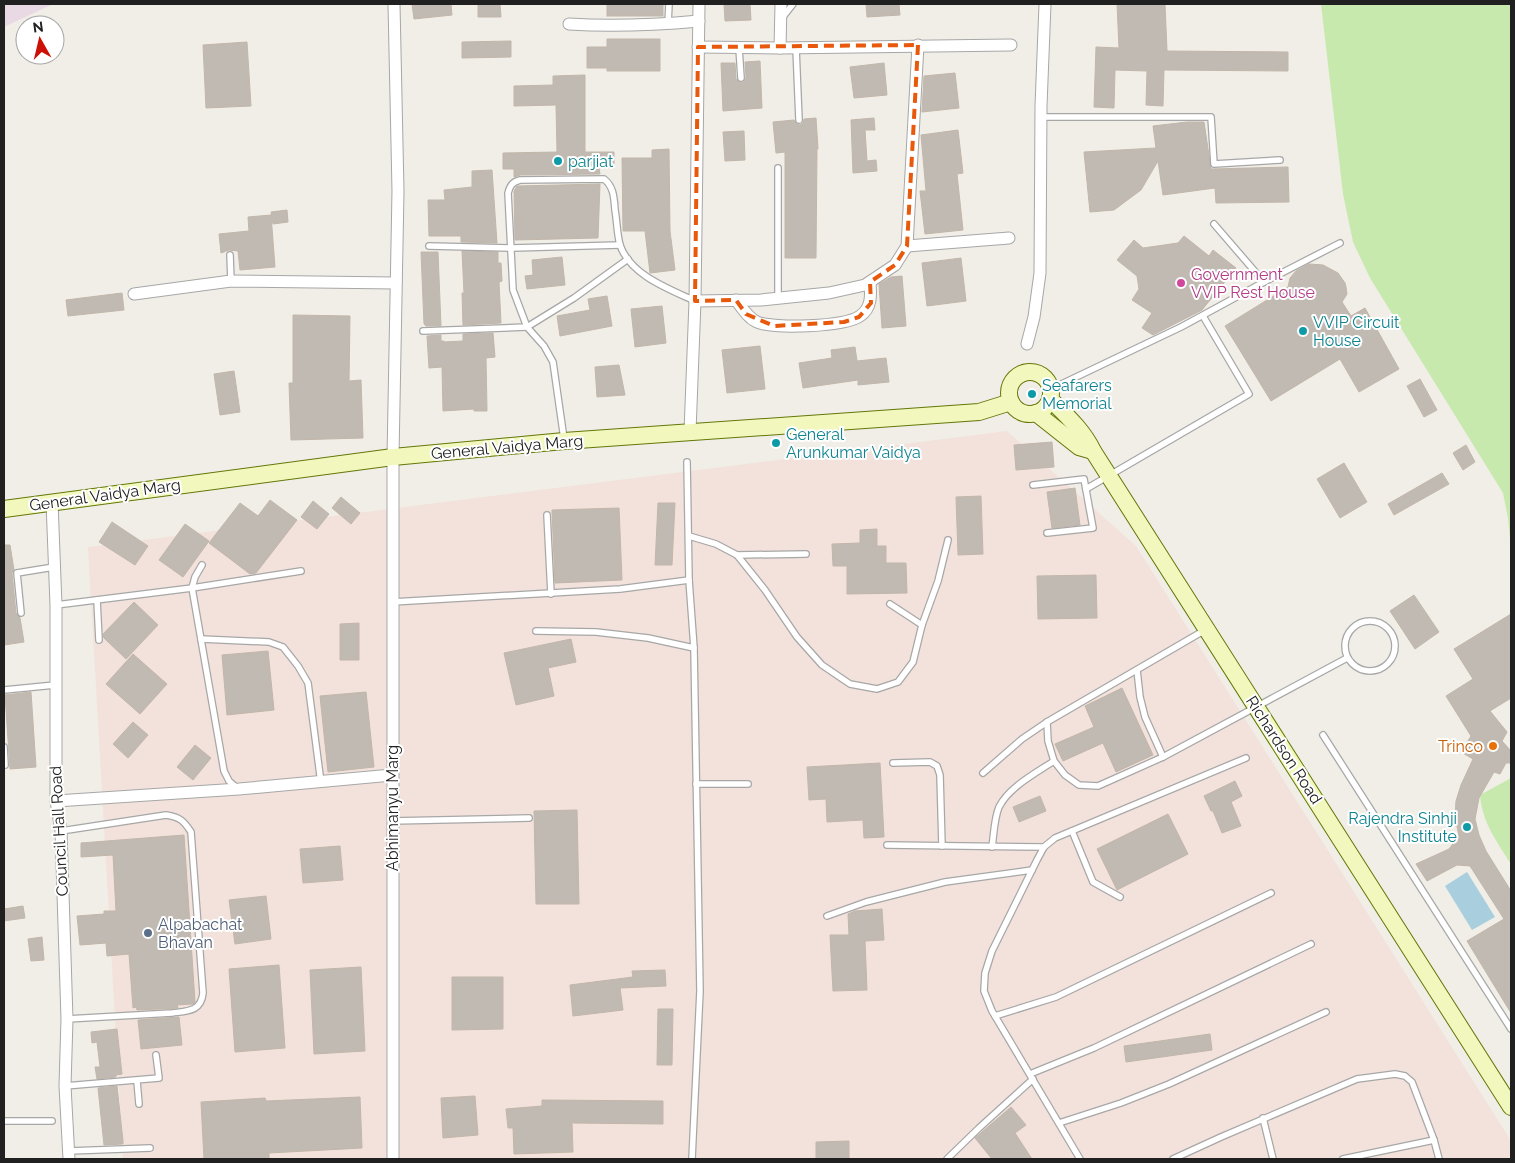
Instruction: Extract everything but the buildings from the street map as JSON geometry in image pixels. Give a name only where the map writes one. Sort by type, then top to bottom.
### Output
[{"type":"street","name":"Abhimanyu Marg","points":[[393,1159],[392,602],[398,191],[394,4]]},
{"type":"street","points":[[690,432],[695,301],[699,4]]},
{"type":"street","points":[[780,48],[781,4]]},
{"type":"street","points":[[1027,344],[1034,316],[1040,273],[1041,117],[1045,4]]},
{"type":"street","points":[[569,24],[616,26],[698,21]]},
{"type":"street","points":[[698,47],[796,48],[1011,44]]},
{"type":"street","points":[[695,301],[778,298],[829,293],[865,285],[895,265],[907,246],[918,45]]},
{"type":"street","points":[[907,246],[1009,238]]},
{"type":"street","points":[[134,294],[231,281],[396,283]]},
{"type":"street","points":[[736,300],[746,314],[757,322],[774,326],[844,322],[859,317],[871,303],[870,282]]},
{"type":"street","points":[[1030,372],[1041,375],[1049,384],[1050,394],[1046,406],[1036,413],[1019,411],[1011,402],[1010,385],[1024,373],[1030,372]]},
{"type":"street","name":"Richardson Road","points":[[1050,394],[1088,440],[1093,451],[1511,1107]]},
{"type":"street","name":"General Vaidya Marg","points":[[4,508],[393,457],[564,441],[979,412],[1011,402]]},
{"type":"street","points":[[1036,413],[1079,447],[1093,451]]},
{"type":"street","name":"Council Hall Road","points":[[52,502],[56,605],[56,801],[61,831],[67,1018],[65,1086],[69,1155]]},
{"type":"street","points":[[56,801],[321,783],[392,775]]},
{"type":"lane","points":[[668,24],[669,4]]},
{"type":"lane","points":[[780,21],[793,4]]},
{"type":"lane","points":[[739,48],[741,78]]},
{"type":"lane","points":[[796,48],[799,120]]},
{"type":"lane","points":[[1041,117],[1211,117],[1214,164],[1280,160]]},
{"type":"lane","points":[[778,168],[778,298]]},
{"type":"lane","points":[[564,441],[553,362],[544,346],[527,327],[513,290],[508,192],[510,186],[515,181],[520,180],[604,178],[612,189],[620,245],[628,259],[646,277],[695,301]]},
{"type":"lane","points":[[1214,224],[1264,282]]},
{"type":"lane","points":[[1050,394],[1340,243]]},
{"type":"lane","points":[[429,246],[512,248],[620,245]]},
{"type":"lane","points":[[230,255],[231,281]]},
{"type":"lane","points":[[423,331],[527,327],[574,298],[628,259]]},
{"type":"lane","points":[[1086,489],[1249,394],[1203,316]]},
{"type":"lane","points":[[687,462],[689,580],[694,648],[700,992],[692,1159]]},
{"type":"lane","points":[[1033,485],[1084,479],[1093,528],[1047,534]]},
{"type":"lane","points":[[547,515],[551,594]]},
{"type":"lane","points":[[689,536],[716,544],[737,555],[765,590],[803,644],[822,665],[850,684],[877,689],[898,682],[913,662],[922,625],[938,581],[948,540]]},
{"type":"lane","points":[[737,555],[806,554]]},
{"type":"lane","points":[[202,566],[195,577],[192,588],[224,771],[229,781],[239,789]]},
{"type":"lane","points":[[21,613],[17,572],[54,567]]},
{"type":"lane","points":[[56,605],[192,588],[301,571]]},
{"type":"lane","points":[[392,602],[620,589],[689,580]]},
{"type":"lane","points":[[97,600],[99,640]]},
{"type":"lane","points":[[890,604],[922,625]]},
{"type":"lane","points":[[1362,622],[1377,622],[1390,629],[1394,636],[1395,651],[1388,664],[1381,669],[1366,671],[1358,669],[1347,658],[1345,651],[1346,636],[1356,625],[1362,622]]},
{"type":"lane","points":[[983,773],[1022,739],[1047,722],[1207,629]]},
{"type":"lane","points":[[536,631],[596,632],[648,638],[694,648]]},
{"type":"lane","points":[[201,639],[269,642],[283,647],[308,683],[321,783]]},
{"type":"lane","points":[[1047,722],[1048,741],[1054,761],[1071,781],[1079,785],[1098,786],[1163,757],[1256,705],[1347,658]]},
{"type":"lane","points":[[1137,670],[1140,697],[1146,717],[1163,757]]},
{"type":"lane","points":[[4,690],[55,685]]},
{"type":"lane","points":[[1323,736],[1511,1030]]},
{"type":"lane","points":[[4,747],[5,765]]},
{"type":"lane","points":[[1080,1159],[1032,1076],[994,1016],[984,991],[985,973],[992,951],[1044,847],[1055,838],[1246,758]]},
{"type":"lane","points":[[992,847],[1000,806],[1024,780],[1054,761]]},
{"type":"lane","points":[[893,763],[930,762],[937,766],[940,775],[942,846]]},
{"type":"lane","points":[[696,784],[748,784]]},
{"type":"lane","points":[[61,831],[166,815],[178,817],[184,822],[191,832],[203,994],[202,1001],[198,1007],[188,1011],[67,1018]]},
{"type":"lane","points":[[392,821],[529,818]]},
{"type":"lane","points":[[1072,831],[1093,882],[1120,897]]},
{"type":"lane","points":[[887,845],[1044,847]]},
{"type":"lane","points":[[827,916],[866,902],[946,882],[1032,870]]},
{"type":"lane","points":[[994,1016],[1056,997],[1271,893]]},
{"type":"lane","points":[[947,1159],[1032,1076],[1311,944]]},
{"type":"lane","points":[[1059,1123],[1121,1104],[1326,1012]]},
{"type":"lane","points":[[65,1086],[158,1078],[156,1056]]},
{"type":"lane","points":[[1173,1159],[1188,1156],[1263,1118],[1357,1079],[1395,1074],[1405,1076],[1412,1082],[1434,1140],[1439,1159]]},
{"type":"lane","points":[[137,1081],[139,1104]]},
{"type":"lane","points":[[1263,1118],[1274,1159]]},
{"type":"lane","points":[[4,1121],[52,1121]]},
{"type":"lane","points":[[1343,1159],[1434,1140]]},
{"type":"lane","points":[[69,1155],[150,1148]]},
{"type":"highlighted area","points":[[918,45],[907,246],[895,265],[870,282],[871,303],[859,317],[844,322],[774,326],[746,314],[736,300],[695,301],[698,47]]},
{"type":"shaded area","points":[[4,4],[53,4],[30,15],[15,15],[15,22],[4,27]]},
{"type":"shaded area","points":[[1007,431],[1136,546],[1511,1141],[1511,1159],[123,1159],[88,547]]},
{"type":"green space","points":[[1321,4],[1511,4],[1511,548],[1503,493],[1370,278],[1353,242],[1343,194]]},
{"type":"green space","points":[[1511,778],[1511,864],[1487,823],[1480,795]]},
{"type":"water","points":[[1467,872],[1495,917],[1472,930],[1445,886]]},
{"type":"place","name":"parjiat","points":[[558,161]]},
{"type":"place","name":"Government VVIP Rest House","points":[[1181,283]]},
{"type":"place","name":"VVIP Circuit House","points":[[1303,331]]},
{"type":"place","name":"Seafarers Memorial","points":[[1032,394]]},
{"type":"place","name":"General Arunkumar Vaidya","points":[[776,443]]},
{"type":"place","name":"Trinco","points":[[1493,746]]},
{"type":"place","name":"Rajendra Sinhji Institute","points":[[1467,827]]},
{"type":"place","name":"Alpabachat Bhavan","points":[[148,933]]}]
